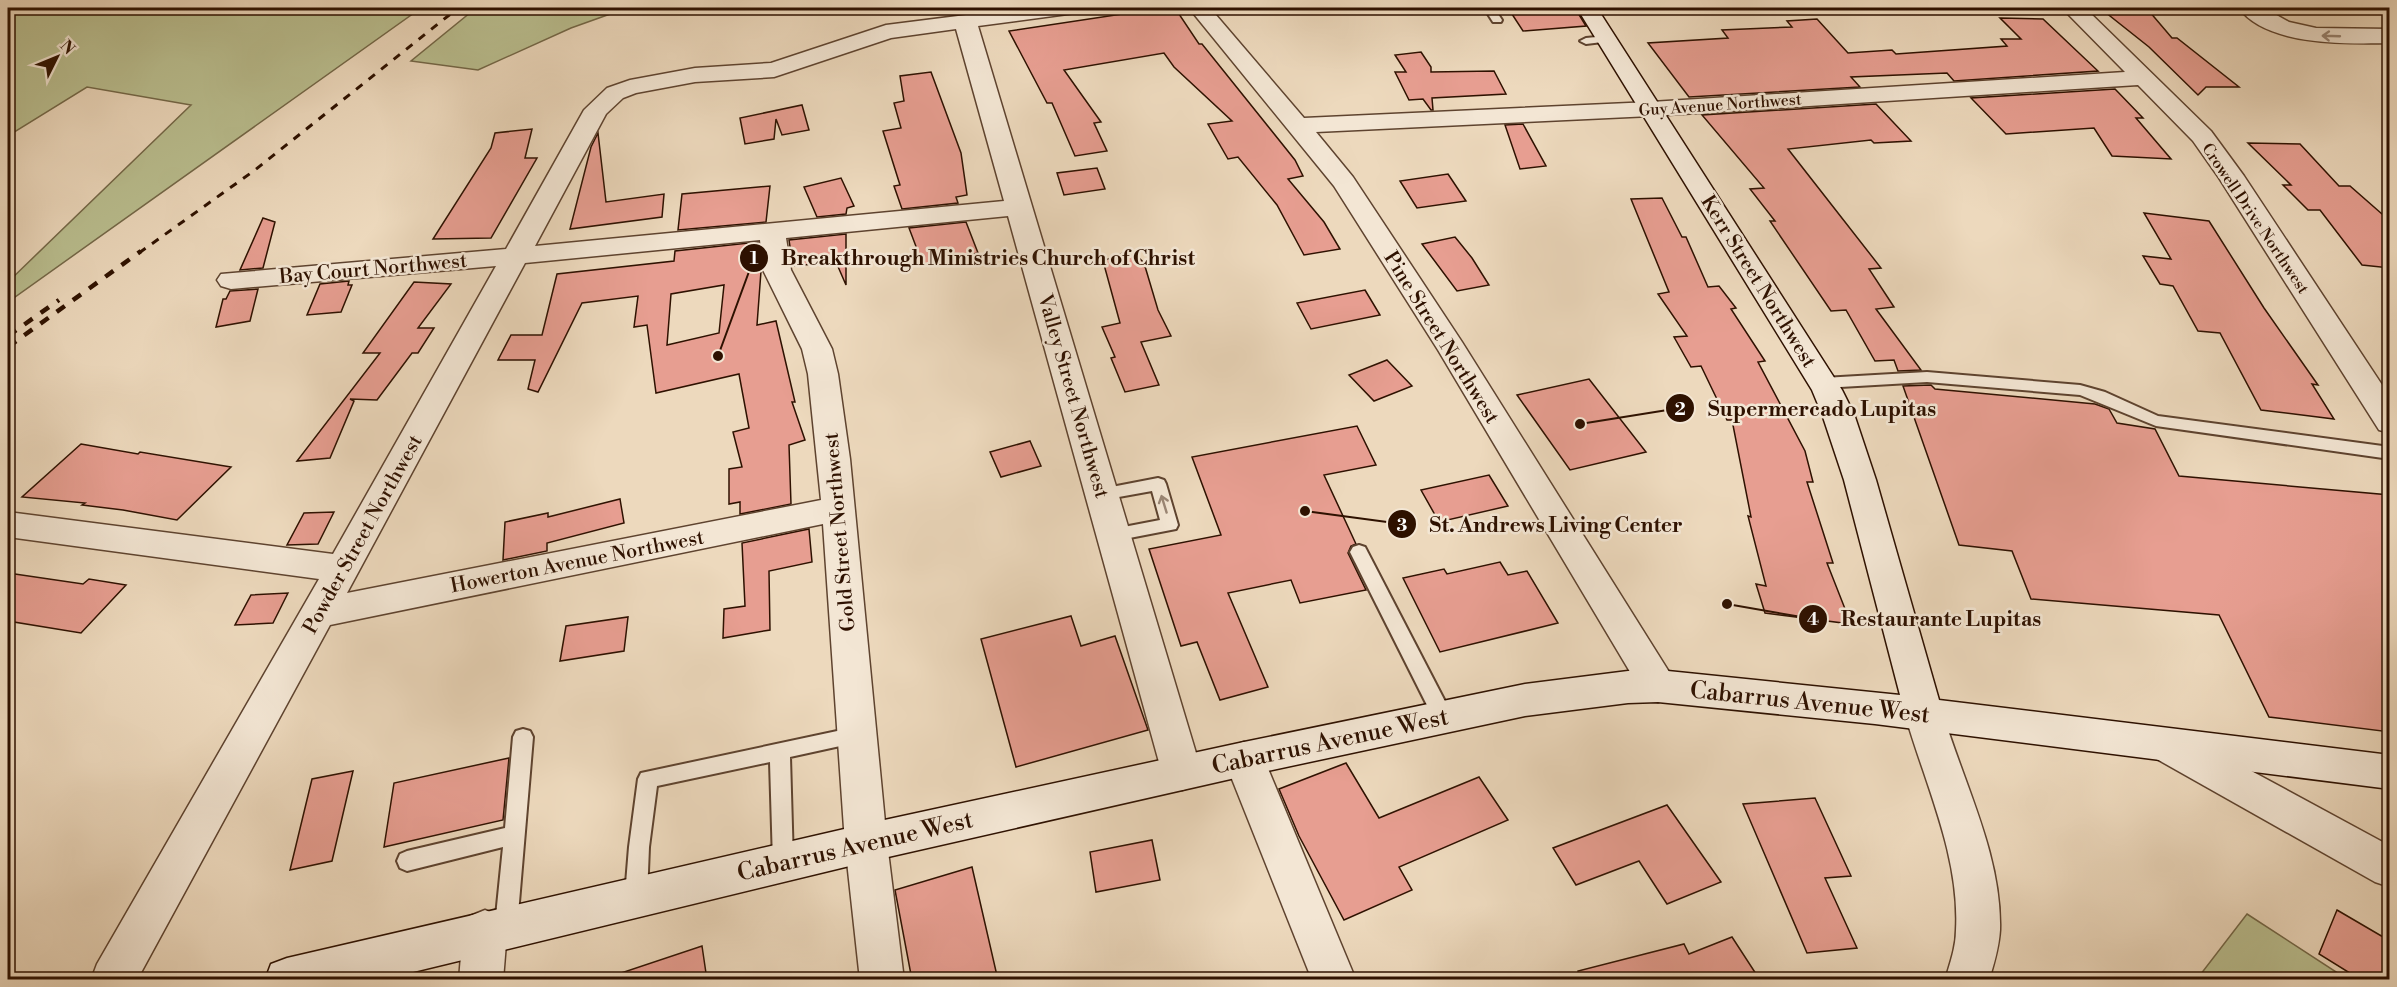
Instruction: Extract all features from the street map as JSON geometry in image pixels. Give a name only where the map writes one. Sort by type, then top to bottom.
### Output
[{"type":"street","points":[[965,20],[1068,8]]},
{"type":"street","name":"Pine Street Northwest","points":[[1199,8],[1344,182],[1452,349],[1658,686]]},
{"type":"street","name":"Kerr Street Northwest","points":[[1587,8],[1597,40],[1651,109],[1822,383],[1838,414],[1860,480],[1924,714],[1969,860],[1977,903],[1978,931],[1967,980]]},
{"type":"street","name":"Crowell Drive Northwest","points":[[2073,8],[2202,136],[2231,176],[2390,422]]},
{"type":"street","points":[[2250,8],[2270,22],[2291,31],[2334,37],[2390,36]]},
{"type":"street","name":"Powder Street Northwest","points":[[113,980],[596,110],[615,93],[630,87],[695,75],[774,69],[886,32],[965,20]]},
{"type":"street","name":"Valley Street Northwest","points":[[965,20],[1182,773]]},
{"type":"street","name":"Guy Avenue Northwest","points":[[1297,126],[1651,109],[2143,78]]},
{"type":"street","name":"Bay Court Northwest","points":[[231,280],[1019,207]]},
{"type":"street","name":"Gold Street Northwest","points":[[772,231],[777,270],[817,349],[823,374],[834,459],[836,509],[856,735],[882,980]]},
{"type":"street","name":"Howerton Avenue Northwest","points":[[318,613],[836,509]]},
{"type":"street","points":[[8,524],[343,569]]},
{"type":"street","name":"Cabarrus Avenue West","points":[[287,980],[495,928],[1244,759],[1525,700],[1628,687],[1658,686],[1924,714],[2390,772]]},
{"type":"street","points":[[2169,746],[2390,868]]},
{"type":"street","points":[[1244,759],[1334,980]]},
{"type":"street","points":[[481,980],[495,928]]},
{"type":"lane","points":[[1489,8],[1497,20]]},
{"type":"lane","points":[[1822,383],[1927,377],[2080,390],[2100,394],[2138,415],[2156,421],[2390,453]]},
{"type":"lane","points":[[1102,494],[1158,484],[1170,525],[1114,535]]},
{"type":"lane","points":[[1359,552],[1443,717]]},
{"type":"lane","points":[[636,896],[639,847],[648,779],[856,735]]},
{"type":"lane","points":[[495,928],[514,835],[523,738]]},
{"type":"lane","points":[[780,751],[783,862]]},
{"type":"lane","points":[[407,861],[514,835]]},
{"type":"green space","points":[[8,8],[421,8],[8,302],[8,282],[191,105],[87,87],[8,136]]},
{"type":"green space","points":[[476,8],[627,8],[571,28],[478,70],[411,61]]},
{"type":"green space","points":[[2247,914],[2347,979],[2197,979]]},
{"type":"building","points":[[1175,8],[1199,44],[1202,44],[1295,160],[1303,176],[1288,179],[1324,222],[1340,249],[1304,255],[1277,205],[1238,157],[1228,159],[1208,124],[1232,121],[1174,67],[1164,53],[1064,70],[1101,122],[1094,123],[1107,151],[1075,156],[1052,103],[1047,103],[1009,31]]},
{"type":"building","points":[[1508,8],[1575,8],[1586,26],[1523,31]]},
{"type":"building","points":[[2100,8],[2138,8],[2141,11],[2149,11],[2172,38],[2177,38],[2239,87],[2206,87],[2198,95],[2149,47]]},
{"type":"building","points":[[2000,18],[2043,19],[2098,71],[1954,81],[1947,73],[1851,77],[1860,87],[1689,97],[1648,43],[1728,38],[1722,30],[1792,27],[1787,21],[1817,19],[1848,53],[1892,50],[1896,54],[2007,46],[2001,39],[2021,39]]},
{"type":"building","points":[[1421,52],[1431,67],[1431,72],[1494,71],[1506,94],[1432,98],[1433,110],[1423,99],[1409,100],[1395,72],[1406,72],[1395,55]]},
{"type":"building","points":[[931,72],[961,153],[967,195],[956,197],[958,203],[902,209],[894,186],[900,185],[883,131],[901,128],[894,103],[904,101],[900,76]]},
{"type":"building","points":[[2115,89],[2143,118],[2136,118],[2171,159],[2112,156],[2094,128],[2006,134],[1971,98]]},
{"type":"building","points":[[1876,104],[1911,141],[1874,143],[1871,140],[1788,149],[1881,268],[1869,269],[1894,307],[1876,309],[1921,370],[1898,371],[1894,360],[1875,361],[1846,310],[1831,311],[1770,221],[1775,221],[1750,189],[1764,188],[1702,115]]},
{"type":"building","points":[[802,105],[809,130],[782,135],[776,119],[774,139],[745,144],[740,118]]},
{"type":"building","points":[[1523,124],[1546,166],[1520,169],[1505,125]]},
{"type":"building","points":[[532,129],[525,158],[537,158],[491,238],[433,239],[491,148],[495,133]]},
{"type":"building","points":[[598,133],[606,202],[664,194],[662,217],[570,229],[591,147]]},
{"type":"building","points":[[2248,143],[2300,144],[2339,186],[2350,186],[2390,221],[2390,268],[2362,265],[2320,210],[2308,210],[2283,185],[2291,185]]},
{"type":"building","points":[[1097,168],[1105,189],[1064,195],[1057,173]]},
{"type":"building","points":[[1448,174],[1466,201],[1417,208],[1400,181]]},
{"type":"building","points":[[841,178],[854,206],[847,208],[846,214],[817,217],[804,187]]},
{"type":"building","points":[[770,186],[766,222],[678,230],[682,194]]},
{"type":"building","points":[[1662,198],[1682,237],[1686,237],[1708,287],[1719,286],[1736,308],[1731,309],[1765,361],[1758,362],[1805,451],[1813,482],[1807,482],[1833,563],[1827,563],[1851,624],[1765,613],[1756,584],[1766,586],[1748,516],[1751,517],[1732,420],[1727,420],[1701,366],[1691,367],[1674,337],[1687,336],[1658,294],[1669,292],[1631,199]]},
{"type":"building","points":[[2144,213],[2209,221],[2264,308],[2318,385],[2312,384],[2334,419],[2261,410],[2220,333],[2198,331],[2173,286],[2160,284],[2143,256],[2171,259]]},
{"type":"building","points":[[263,218],[275,222],[263,268],[240,270]]},
{"type":"building","points":[[966,222],[978,253],[923,265],[909,228]]},
{"type":"building","points":[[846,234],[846,285],[836,262],[793,266],[789,240]]},
{"type":"building","points":[[1455,237],[1489,285],[1457,291],[1422,244]]},
{"type":"building","points":[[758,242],[761,271],[757,325],[776,321],[795,402],[792,402],[805,440],[789,445],[791,504],[740,514],[740,502],[729,504],[729,469],[742,467],[733,432],[749,428],[739,374],[656,393],[647,325],[634,327],[638,296],[582,303],[538,392],[528,389],[535,360],[498,360],[511,335],[542,335],[557,274],[674,261],[675,251]],"holes":[[[724,285],[719,333],[667,345],[671,294]]]},
{"type":"building","points":[[1131,250],[1144,263],[1158,310],[1171,336],[1141,342],[1159,385],[1125,392],[1111,358],[1115,357],[1102,327],[1120,323],[1103,261]]},
{"type":"building","points":[[349,281],[348,285],[352,285],[341,312],[307,315],[320,284]]},
{"type":"building","points":[[414,282],[451,284],[418,328],[434,328],[418,353],[412,353],[377,400],[350,399],[354,401],[330,458],[297,461],[380,353],[363,353]]},
{"type":"building","points":[[258,289],[250,321],[216,327],[223,299],[226,299],[230,291]]},
{"type":"building","points":[[1365,290],[1380,315],[1311,329],[1297,303]]},
{"type":"building","points":[[1387,360],[1412,386],[1374,401],[1349,375]]},
{"type":"building","points":[[1589,379],[1646,452],[1570,470],[1517,395]]},
{"type":"building","points":[[1931,385],[1935,389],[2095,404],[2109,409],[2117,423],[2155,429],[2179,476],[2390,495],[2390,732],[2269,717],[2219,615],[2031,599],[2012,551],[1959,545],[1903,386]]},
{"type":"building","points":[[1357,426],[1376,465],[1324,475],[1356,544],[1351,546],[1348,553],[1366,590],[1300,603],[1291,580],[1228,593],[1268,687],[1220,700],[1197,642],[1181,646],[1149,549],[1221,535],[1192,457]]},
{"type":"building","points":[[1030,441],[1041,466],[1001,477],[990,452]]},
{"type":"building","points":[[81,444],[231,467],[177,520],[82,505],[85,503],[22,497]]},
{"type":"building","points":[[1489,475],[1508,506],[1439,522],[1421,490]]},
{"type":"building","points":[[620,499],[624,523],[547,543],[547,551],[503,560],[505,522],[548,513],[548,517]]},
{"type":"building","points":[[334,512],[318,544],[287,545],[304,513]]},
{"type":"building","points":[[809,529],[812,562],[769,571],[770,630],[723,638],[724,609],[745,606],[742,543]]},
{"type":"building","points":[[1500,562],[1508,575],[1527,571],[1558,623],[1440,652],[1403,578],[1444,569],[1447,574]]},
{"type":"building","points":[[8,573],[83,584],[89,579],[126,585],[81,633],[8,621]]},
{"type":"building","points":[[288,593],[273,623],[235,625],[251,595]]},
{"type":"building","points":[[1071,616],[1081,646],[1115,636],[1148,730],[1016,767],[981,639]]},
{"type":"building","points":[[628,617],[624,651],[560,661],[566,626]]},
{"type":"building","points":[[509,758],[503,820],[384,847],[394,783]]},
{"type":"building","points":[[1346,763],[1379,818],[1479,777],[1508,820],[1399,867],[1412,890],[1344,920],[1299,836],[1279,789]]},
{"type":"building","points":[[353,771],[332,861],[290,870],[312,779]]},
{"type":"building","points":[[1815,798],[1851,876],[1825,878],[1857,948],[1807,953],[1743,804]]},
{"type":"building","points":[[1667,805],[1721,882],[1667,904],[1639,861],[1576,885],[1553,848]]},
{"type":"building","points":[[1152,840],[1160,880],[1096,892],[1090,852]]},
{"type":"building","points":[[972,867],[998,980],[912,980],[895,890]]},
{"type":"building","points":[[2337,910],[2390,941],[2390,980],[2361,980],[2319,954]]},
{"type":"building","points":[[1732,937],[1760,980],[1579,980],[1578,971],[1684,944],[1689,954]]},
{"type":"building","points":[[702,946],[707,980],[615,980],[615,975]]},
{"type":"railway","points":[[139,253],[255,170],[458,8]]},
{"type":"railway","points":[[8,347],[141,251]]},
{"type":"railway","points":[[8,336],[59,300]]},
{"type":"place","name":"Breakthrough Ministries Church of Christ","points":[[718,356]]},
{"type":"place","name":"Supermercado Lupitas","points":[[1580,424]]},
{"type":"place","name":"St. Andrews Living Center","points":[[1305,511]]},
{"type":"place","name":"Restaurante Lupitas","points":[[1727,604]]}]
